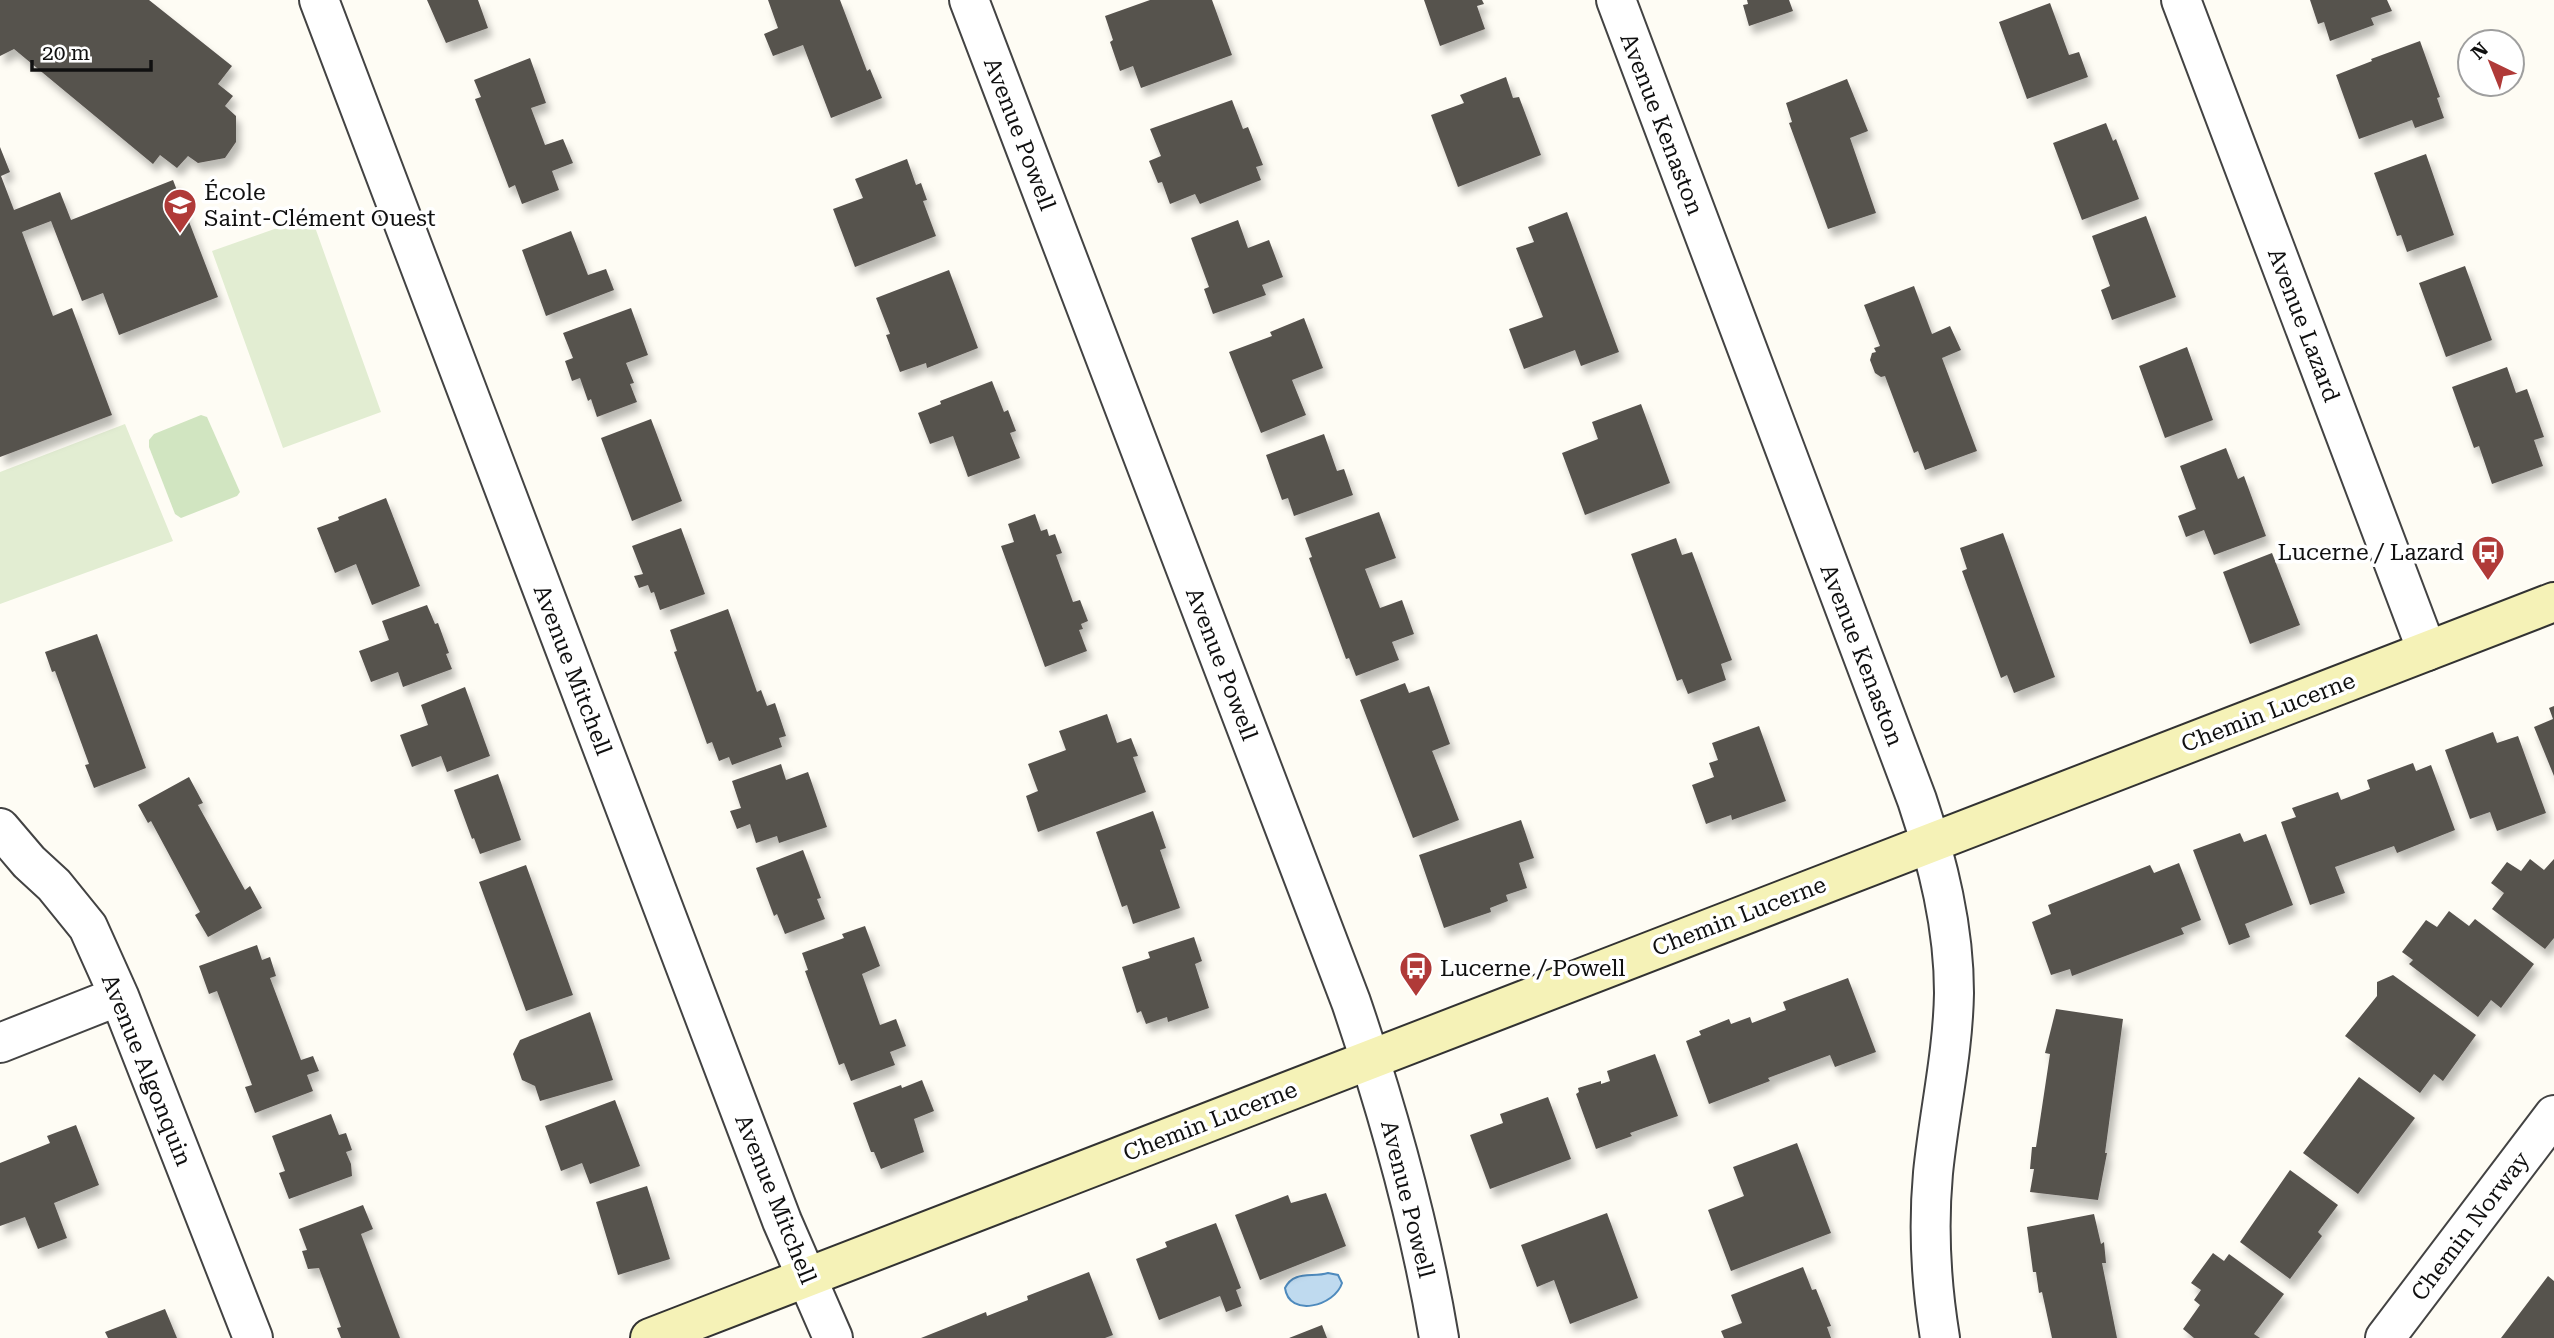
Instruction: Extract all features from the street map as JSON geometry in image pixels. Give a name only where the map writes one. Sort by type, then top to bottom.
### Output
[{"type":"main road","name":"Chemin Lucerne","points":[[650,1338],[2554,602]]},
{"type":"street","name":"Avenue Mitchell","points":[[318,0],[778,1210],[833,1338]]},
{"type":"street","name":"Avenue Powell","points":[[970,0],[1351,1002],[1415,1219],[1439,1338]]},
{"type":"street","name":"Avenue Kenaston","points":[[1616,0],[1917,800],[1944,895],[1954,990],[1953,1020],[1931,1206],[1931,1269],[1940,1338]]},
{"type":"street","name":"Avenue Lazard","points":[[2180,0],[2427,651]]},
{"type":"street","name":"Avenue Algonquin","points":[[0,828],[29,862],[54,885],[88,927],[119,996],[253,1338]]},
{"type":"street","points":[[0,1043],[119,996]]},
{"type":"street","name":"Chemin Norway","points":[[2385,1338],[2554,1115]]},
{"type":"green space","points":[[311,216],[381,412],[283,448],[212,251]]},
{"type":"green space","points":[[201,415],[207,417],[240,492],[237,496],[181,518],[175,514],[149,447],[149,440],[154,434]]},
{"type":"green space","points":[[125,424],[173,541],[0,604],[0,472]]},
{"type":"water","points":[[1328,1273],[1338,1275],[1342,1283],[1331,1298],[1322,1303],[1303,1306],[1288,1297],[1285,1288],[1293,1279]]},
{"type":"building","name":"École Saint-Clément Ouest","points":[[0,0],[149,0],[232,66],[218,84],[233,96],[225,106],[236,116],[236,142],[225,158],[198,163],[188,156],[177,168],[160,155],[153,164],[14,49],[0,56]]},
{"type":"building","points":[[427,0],[478,0],[488,28],[446,43]]},
{"type":"building","points":[[768,0],[840,0],[867,71],[870,69],[882,98],[831,118],[803,45],[773,56],[764,34],[778,28]]},
{"type":"building","points":[[1150,0],[1212,0],[1232,55],[1141,88],[1133,66],[1120,71],[1105,16]]},
{"type":"building","points":[[1424,0],[1482,0],[1484,4],[1477,6],[1485,29],[1440,46]]},
{"type":"building","points":[[1747,0],[1789,0],[1793,11],[1749,26],[1743,5],[1748,4]]},
{"type":"building","points":[[2310,0],[2387,0],[2392,11],[2371,18],[2374,25],[2330,41],[2324,22],[2318,24]]},
{"type":"building","points":[[2050,3],[2069,55],[2079,52],[2088,77],[2027,99],[1999,22]]},
{"type":"building","points":[[2420,41],[2440,97],[2437,98],[2444,118],[2415,128],[2412,120],[2359,139],[2336,75]]},
{"type":"building","points":[[530,58],[546,103],[531,108],[545,145],[563,139],[573,163],[552,171],[559,190],[522,204],[515,185],[509,188],[475,99],[481,97],[474,80]]},
{"type":"building","points":[[1506,77],[1513,98],[1519,97],[1541,155],[1458,187],[1431,115],[1464,103],[1460,95]]},
{"type":"building","points":[[1847,79],[1868,131],[1850,138],[1876,213],[1828,229],[1789,123],[1792,122],[1786,103]]},
{"type":"building","points":[[1232,100],[1243,129],[1248,127],[1263,165],[1256,167],[1261,180],[1200,204],[1195,194],[1170,204],[1162,182],[1158,183],[1149,161],[1161,156],[1150,129]]},
{"type":"building","points":[[2106,123],[2113,141],[2116,139],[2139,199],[2082,220],[2053,143]]},
{"type":"building","points":[[0,147],[10,172],[1,176],[14,210],[60,192],[71,220],[173,180],[218,297],[119,335],[103,293],[82,301],[51,221],[22,232],[53,316],[72,308],[112,415],[0,457]]},
{"type":"building","points":[[2426,154],[2454,235],[2407,252],[2401,235],[2397,236],[2374,173]]},
{"type":"building","points":[[907,159],[916,185],[921,183],[927,200],[923,201],[936,236],[855,267],[833,209],[863,198],[855,179]]},
{"type":"building","points":[[1567,212],[1619,352],[1581,366],[1575,350],[1524,369],[1509,329],[1543,317],[1516,248],[1534,242],[1528,227]]},
{"type":"building","points":[[2146,216],[2176,297],[2112,320],[2101,290],[2110,286],[2092,236]]},
{"type":"building","points":[[1238,220],[1248,248],[1269,240],[1283,277],[1262,285],[1266,295],[1213,314],[1204,289],[1209,287],[1191,238]]},
{"type":"building","points":[[571,231],[588,275],[606,269],[614,290],[546,316],[522,250]]},
{"type":"building","points":[[2465,266],[2492,340],[2446,357],[2419,283]]},
{"type":"building","points":[[949,270],[978,348],[927,368],[926,363],[900,372],[886,335],[890,334],[876,298]]},
{"type":"building","points":[[1914,286],[1932,334],[1950,326],[1961,350],[1942,358],[1977,451],[1925,470],[1918,451],[1914,453],[1885,376],[1881,377],[1875,373],[1870,360],[1872,353],[1876,352],[1874,348],[1880,346],[1864,305]]},
{"type":"building","points":[[631,308],[648,355],[626,363],[634,383],[630,384],[637,402],[597,417],[580,378],[572,381],[565,361],[573,358],[563,333]]},
{"type":"building","points":[[1304,318],[1323,368],[1292,380],[1306,415],[1261,433],[1229,352],[1272,336],[1270,332]]},
{"type":"building","points":[[2187,347],[2213,420],[2165,438],[2139,366]]},
{"type":"building","points":[[2507,367],[2516,393],[2527,389],[2544,437],[2534,440],[2543,466],[2492,484],[2479,446],[2474,448],[2452,387]]},
{"type":"building","points":[[992,381],[1004,412],[1008,410],[1016,431],[1010,433],[1020,458],[968,477],[953,436],[930,444],[918,413],[941,404],[940,401]]},
{"type":"building","points":[[1641,404],[1670,483],[1585,515],[1562,453],[1598,439],[1592,422]]},
{"type":"building","points":[[651,419],[682,501],[632,521],[601,438]]},
{"type":"building","points":[[1324,434],[1337,471],[1344,469],[1353,495],[1294,516],[1288,498],[1282,500],[1266,455]]},
{"type":"building","points":[[2226,448],[2238,479],[2244,476],[2266,536],[2214,555],[2204,530],[2186,537],[2178,516],[2196,509],[2180,466]]},
{"type":"building","points":[[386,498],[420,586],[372,605],[356,564],[335,573],[317,528]]},
{"type":"building","points":[[1379,512],[1396,558],[1365,569],[1380,608],[1402,600],[1414,634],[1392,642],[1399,660],[1356,676],[1349,658],[1346,659],[1309,558],[1312,557],[1305,538]]},
{"type":"building","points":[[1035,514],[1041,531],[1047,529],[1049,536],[1055,534],[1062,553],[1056,555],[1073,602],[1080,600],[1088,621],[1081,624],[1083,629],[1079,630],[1087,651],[1045,667],[1001,546],[1014,542],[1008,524]]},
{"type":"building","points":[[681,528],[705,594],[660,610],[654,592],[651,593],[648,585],[639,588],[634,576],[643,574],[632,546]]},
{"type":"building","points":[[2003,533],[2055,677],[2014,693],[2007,675],[2001,678],[1962,571],[1967,569],[1960,548]]},
{"type":"building","points":[[1676,538],[1682,555],[1692,552],[1732,660],[1721,664],[1726,680],[1688,694],[1682,679],[1677,681],[1631,554]]},
{"type":"building","points":[[2272,553],[2300,625],[2250,644],[2223,572]]},
{"type":"building","points":[[427,605],[435,624],[438,623],[452,669],[403,687],[398,672],[371,682],[359,651],[389,640],[382,621]]},
{"type":"building","points":[[728,609],[757,692],[761,690],[767,706],[775,703],[786,736],[779,738],[782,747],[732,765],[729,757],[719,761],[712,742],[707,744],[674,652],[677,651],[670,630]]},
{"type":"building","points":[[97,634],[146,768],[94,788],[85,765],[89,764],[55,671],[52,672],[45,652]]},
{"type":"building","points":[[1405,683],[1409,693],[1429,686],[1450,744],[1432,751],[1459,820],[1413,838],[1360,700]]},
{"type":"building","points":[[465,687],[490,756],[447,772],[441,756],[412,767],[400,735],[428,725],[421,705]]},
{"type":"building","points":[[2554,706],[2554,776],[2534,727],[2553,719],[2549,708]]},
{"type":"building","points":[[1107,714],[1117,743],[1131,738],[1138,756],[1133,757],[1146,792],[1038,832],[1026,796],[1038,791],[1028,764],[1066,750],[1059,731]]},
{"type":"building","points":[[1759,726],[1786,801],[1732,820],[1731,815],[1706,824],[1692,785],[1714,777],[1709,763],[1718,760],[1712,743]]},
{"type":"building","points":[[2493,732],[2497,743],[2518,736],[2546,813],[2497,831],[2490,812],[2470,819],[2445,750]]},
{"type":"building","points":[[2413,763],[2416,771],[2431,765],[2455,830],[2397,853],[2394,846],[2335,867],[2345,893],[2310,905],[2281,822],[2296,817],[2292,808],[2338,792],[2341,800],[2370,789],[2367,780]]},
{"type":"building","points":[[781,764],[786,780],[808,772],[827,827],[779,843],[777,836],[756,843],[750,824],[737,829],[730,811],[741,808],[732,781]]},
{"type":"building","points":[[498,774],[521,840],[480,854],[454,790]]},
{"type":"building","points":[[189,777],[203,803],[198,805],[245,890],[250,886],[262,908],[208,937],[195,915],[200,912],[151,821],[148,823],[138,805]]},
{"type":"building","points":[[1153,811],[1166,848],[1160,850],[1180,908],[1133,924],[1127,905],[1122,907],[1096,832]]},
{"type":"building","points":[[1521,820],[1534,858],[1519,863],[1527,888],[1506,895],[1508,901],[1490,908],[1491,912],[1444,928],[1419,855]]},
{"type":"building","points":[[2240,833],[2244,842],[2266,834],[2293,905],[2245,924],[2250,937],[2229,945],[2193,850]]},
{"type":"building","points":[[803,850],[821,898],[817,899],[825,919],[785,934],[777,914],[774,916],[756,868]]},
{"type":"building","points":[[2530,859],[2544,870],[2554,859],[2554,938],[2545,949],[2492,909],[2504,893],[2491,883],[2507,862],[2521,871]]},
{"type":"building","points":[[2179,863],[2201,920],[2181,928],[2184,934],[2072,976],[2070,969],[2051,975],[2032,922],[2051,914],[2048,905],[2150,865],[2154,873]]},
{"type":"building","points":[[526,865],[573,995],[526,1011],[479,882]]},
{"type":"building","points":[[2449,911],[2469,926],[2475,919],[2534,964],[2501,1008],[2491,1000],[2478,1017],[2409,964],[2413,960],[2402,952],[2426,920],[2437,927]]},
{"type":"building","points":[[865,926],[880,966],[862,974],[880,1025],[896,1019],[906,1046],[890,1052],[895,1065],[851,1081],[844,1063],[839,1065],[805,971],[808,970],[802,953],[844,938],[842,934]]},
{"type":"building","points":[[1194,937],[1202,961],[1195,964],[1209,1008],[1168,1022],[1167,1017],[1146,1024],[1141,1011],[1137,1013],[1122,967],[1150,958],[1148,952]]},
{"type":"building","points":[[257,945],[262,960],[270,957],[276,976],[270,978],[301,1060],[313,1056],[319,1071],[307,1075],[313,1091],[255,1113],[245,1087],[252,1085],[217,991],[209,994],[199,966]]},
{"type":"building","points":[[2393,975],[2476,1035],[2443,1081],[2434,1074],[2420,1093],[2345,1036],[2377,996],[2377,982]]},
{"type":"building","points":[[1848,978],[1876,1052],[1835,1067],[1830,1055],[1709,1104],[1686,1041],[1701,1035],[1699,1031],[1729,1019],[1731,1024],[1750,1017],[1752,1023],[1786,1010],[1783,1002]]},
{"type":"building","points":[[2056,1009],[2123,1019],[2107,1153],[2098,1200],[2030,1192],[2034,1169],[2030,1169],[2032,1147],[2036,1147],[2050,1054],[2045,1053]]},
{"type":"building","points":[[590,1012],[613,1080],[540,1101],[535,1086],[522,1080],[513,1054],[520,1040]]},
{"type":"building","points":[[1655,1054],[1678,1116],[1630,1133],[1632,1136],[1596,1149],[1576,1094],[1579,1092],[1578,1088],[1610,1081],[1607,1071]]},
{"type":"building","points":[[2359,1077],[2415,1118],[2358,1194],[2303,1153]]},
{"type":"building","points":[[922,1080],[934,1111],[914,1119],[924,1152],[881,1169],[874,1152],[871,1152],[853,1103]]},
{"type":"building","points":[[1548,1097],[1571,1159],[1490,1189],[1470,1135],[1503,1123],[1500,1114]]},
{"type":"building","points":[[615,1100],[640,1166],[590,1184],[582,1163],[561,1171],[545,1126]]},
{"type":"building","points":[[331,1114],[339,1135],[346,1133],[352,1150],[346,1152],[352,1176],[289,1199],[279,1173],[285,1171],[272,1136]]},
{"type":"building","points":[[76,1125],[99,1185],[54,1203],[67,1238],[38,1249],[25,1217],[0,1226],[0,1163],[50,1143],[47,1136]]},
{"type":"building","points":[[1797,1143],[1831,1233],[1731,1271],[1708,1210],[1744,1196],[1733,1167]]},
{"type":"building","points":[[2290,1170],[2338,1205],[2318,1232],[2322,1236],[2290,1279],[2240,1242]]},
{"type":"building","points":[[647,1186],[670,1259],[618,1275],[596,1202]]},
{"type":"building","points":[[1326,1193],[1346,1246],[1260,1280],[1235,1215],[1288,1195],[1291,1203]]},
{"type":"building","points":[[363,1205],[373,1229],[361,1234],[400,1338],[341,1338],[337,1328],[341,1327],[319,1268],[308,1269],[302,1251],[307,1250],[299,1229]]},
{"type":"building","points":[[1607,1213],[1638,1298],[1570,1324],[1554,1280],[1537,1287],[1521,1245]]},
{"type":"building","points":[[2094,1214],[2101,1244],[2104,1242],[2106,1263],[2102,1263],[2117,1338],[2052,1338],[2042,1292],[2039,1293],[2036,1272],[2033,1272],[2027,1227]]},
{"type":"building","points":[[1216,1223],[1241,1288],[1236,1290],[1242,1306],[1226,1312],[1220,1296],[1159,1320],[1136,1259],[1167,1247],[1165,1242]]},
{"type":"building","points":[[2213,1253],[2224,1261],[2229,1254],[2284,1294],[2254,1334],[2260,1338],[2194,1338],[2183,1329],[2200,1305],[2194,1300],[2201,1290],[2191,1283]]},
{"type":"building","points":[[1803,1267],[1812,1290],[1816,1289],[1831,1326],[1827,1327],[1831,1338],[1724,1338],[1721,1331],[1742,1323],[1731,1295]]},
{"type":"building","points":[[1089,1272],[1113,1335],[1105,1338],[921,1338],[986,1312],[987,1316],[1028,1300],[1027,1296]]},
{"type":"building","points":[[2548,1276],[2554,1281],[2554,1338],[2501,1338]]},
{"type":"building","points":[[165,1309],[177,1338],[108,1338],[105,1332]]},
{"type":"building","points":[[1322,1325],[1327,1338],[1289,1338]]},
{"type":"place","name":"École Saint-Clément Ouest","points":[[180,235]]},
{"type":"place","name":"Lucerne / Lazard","points":[[2488,582]]},
{"type":"place","name":"Lucerne / Powell","points":[[1416,998]]}]
